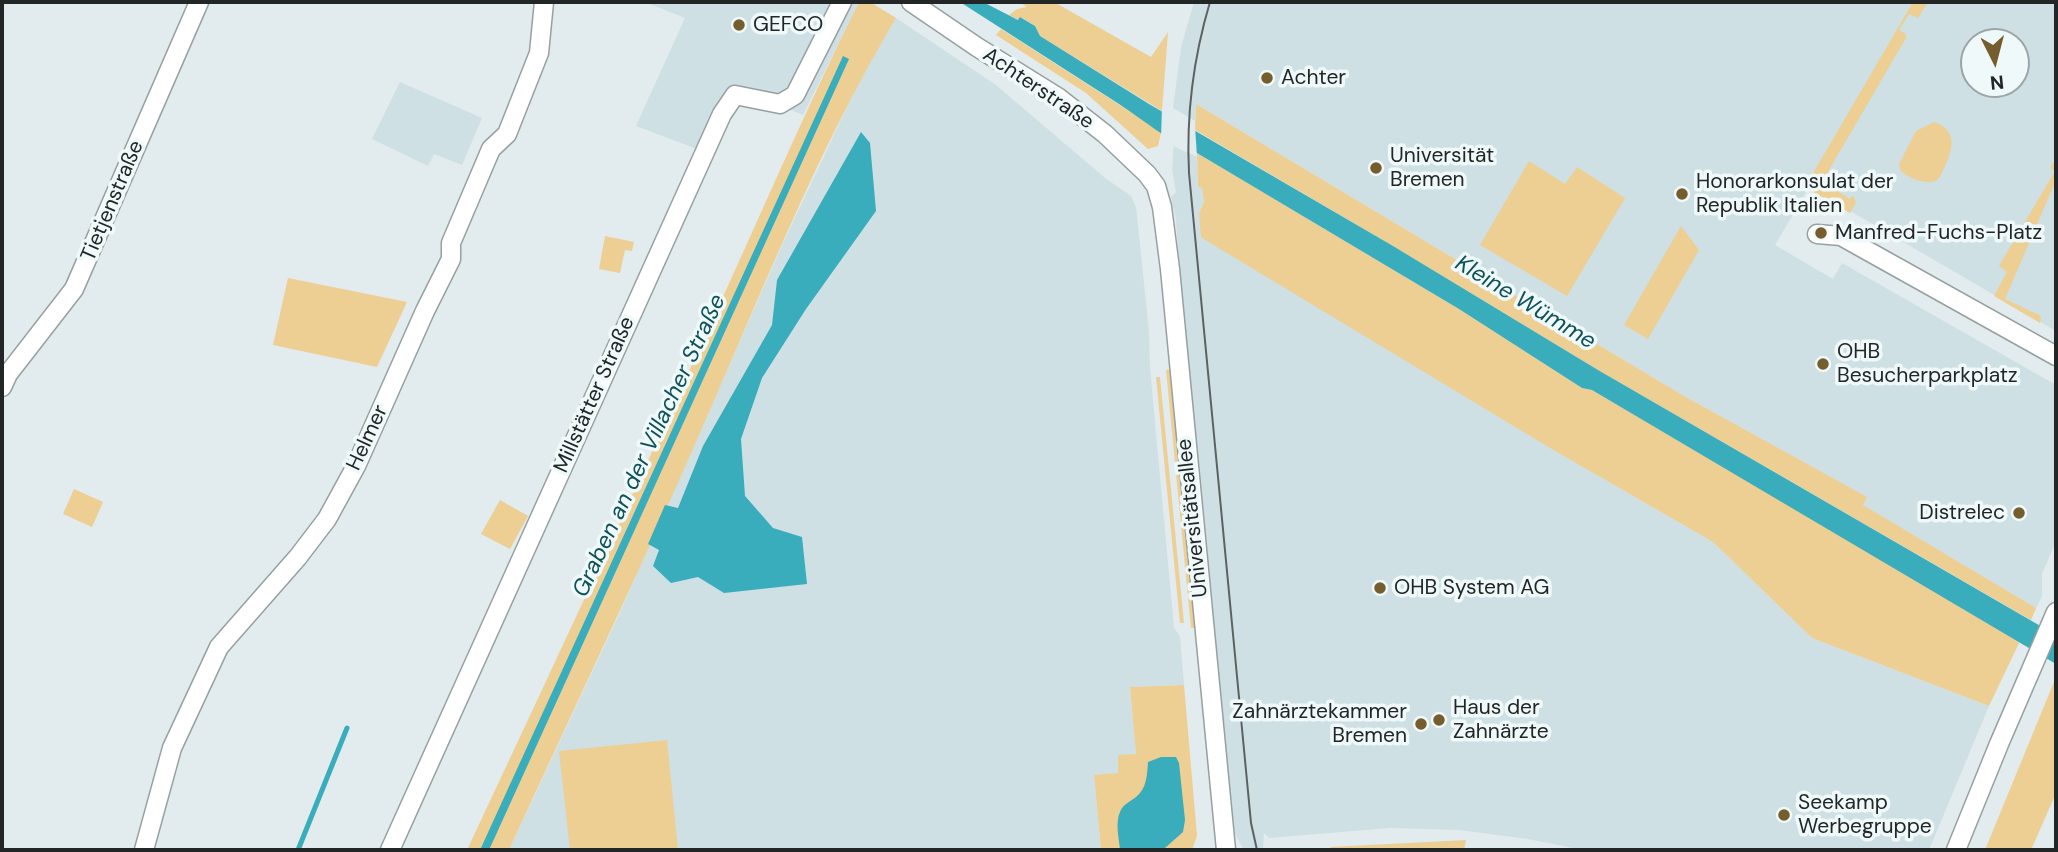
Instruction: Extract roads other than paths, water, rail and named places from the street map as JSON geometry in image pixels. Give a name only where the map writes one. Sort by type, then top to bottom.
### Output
[{"type":"street","name":"Tietjenstraße","points":[[2,387],[8,374],[75,289],[200,2]]},
{"type":"street","name":"Helmer","points":[[144,850],[172,748],[219,647],[298,557],[327,519],[356,466],[451,259],[451,243],[491,149],[507,134],[540,53],[544,2]]},
{"type":"street","name":"Millstätter Straße","points":[[390,850],[722,114],[735,95],[780,104],[795,95],[842,2]]},
{"type":"street","name":"Achterstraße","points":[[911,2],[1059,98],[1105,134],[1156,186]]},
{"type":"street","name":"Universitätsallee","points":[[1156,186],[1162,207],[1170,269],[1226,850]]},
{"type":"street","points":[[1817,234],[1841,236],[2056,356]]},
{"type":"street","points":[[1956,850],[2054,619]]},
{"type":"water","points":[[960,2],[983,2],[1018,20],[1020,17],[1035,26],[1040,36],[1149,104],[1393,246],[1598,370],[2056,635],[2056,664],[1592,390],[1582,388],[1459,309],[1166,137]]},
{"type":"water","points":[[843,56],[849,59],[489,850],[480,850]]},
{"type":"water","points":[[861,132],[870,143],[876,211],[806,309],[762,378],[741,439],[745,496],[773,528],[802,537],[807,584],[724,593],[698,577],[671,583],[653,566],[659,550],[648,544],[665,505],[678,508],[703,446],[772,325],[777,280]]},
{"type":"water","points":[[1161,757],[1176,757],[1179,763],[1185,820],[1183,832],[1165,848],[1120,850],[1120,812],[1142,790],[1148,762]]},
{"type":"waterway","points":[[298,850],[347,728]]},
{"type":"tram line","points":[[1210,2],[1192,86],[1189,173],[1251,823],[1257,850]]},
{"type":"place","name":"GEFCO","points":[[739,25]]},
{"type":"place","name":"Achter","points":[[1267,78]]},
{"type":"place","name":"Universität Bremen","points":[[1376,168]]},
{"type":"place","name":"Honorarkonsulat der Republik Italien","points":[[1682,194]]},
{"type":"place","name":"Manfred-Fuchs-Platz","points":[[1821,233]]},
{"type":"place","name":"OHB Besucherparkplatz","points":[[1823,364]]},
{"type":"place","name":"Distrelec","points":[[2019,513]]},
{"type":"place","name":"OHB System AG","points":[[1380,588]]},
{"type":"place","name":"Haus der Zahnärzte","points":[[1439,720]]},
{"type":"place","name":"Zahnärztekammer Bremen","points":[[1421,724]]},
{"type":"place","name":"Seekamp Werbegruppe","points":[[1784,815]]},
{"type":"water label","name":"Kleine Wümme","points":[[1525,303]]},
{"type":"water label","name":"Graben an der Villacher Straße","points":[[650,446]]}]
